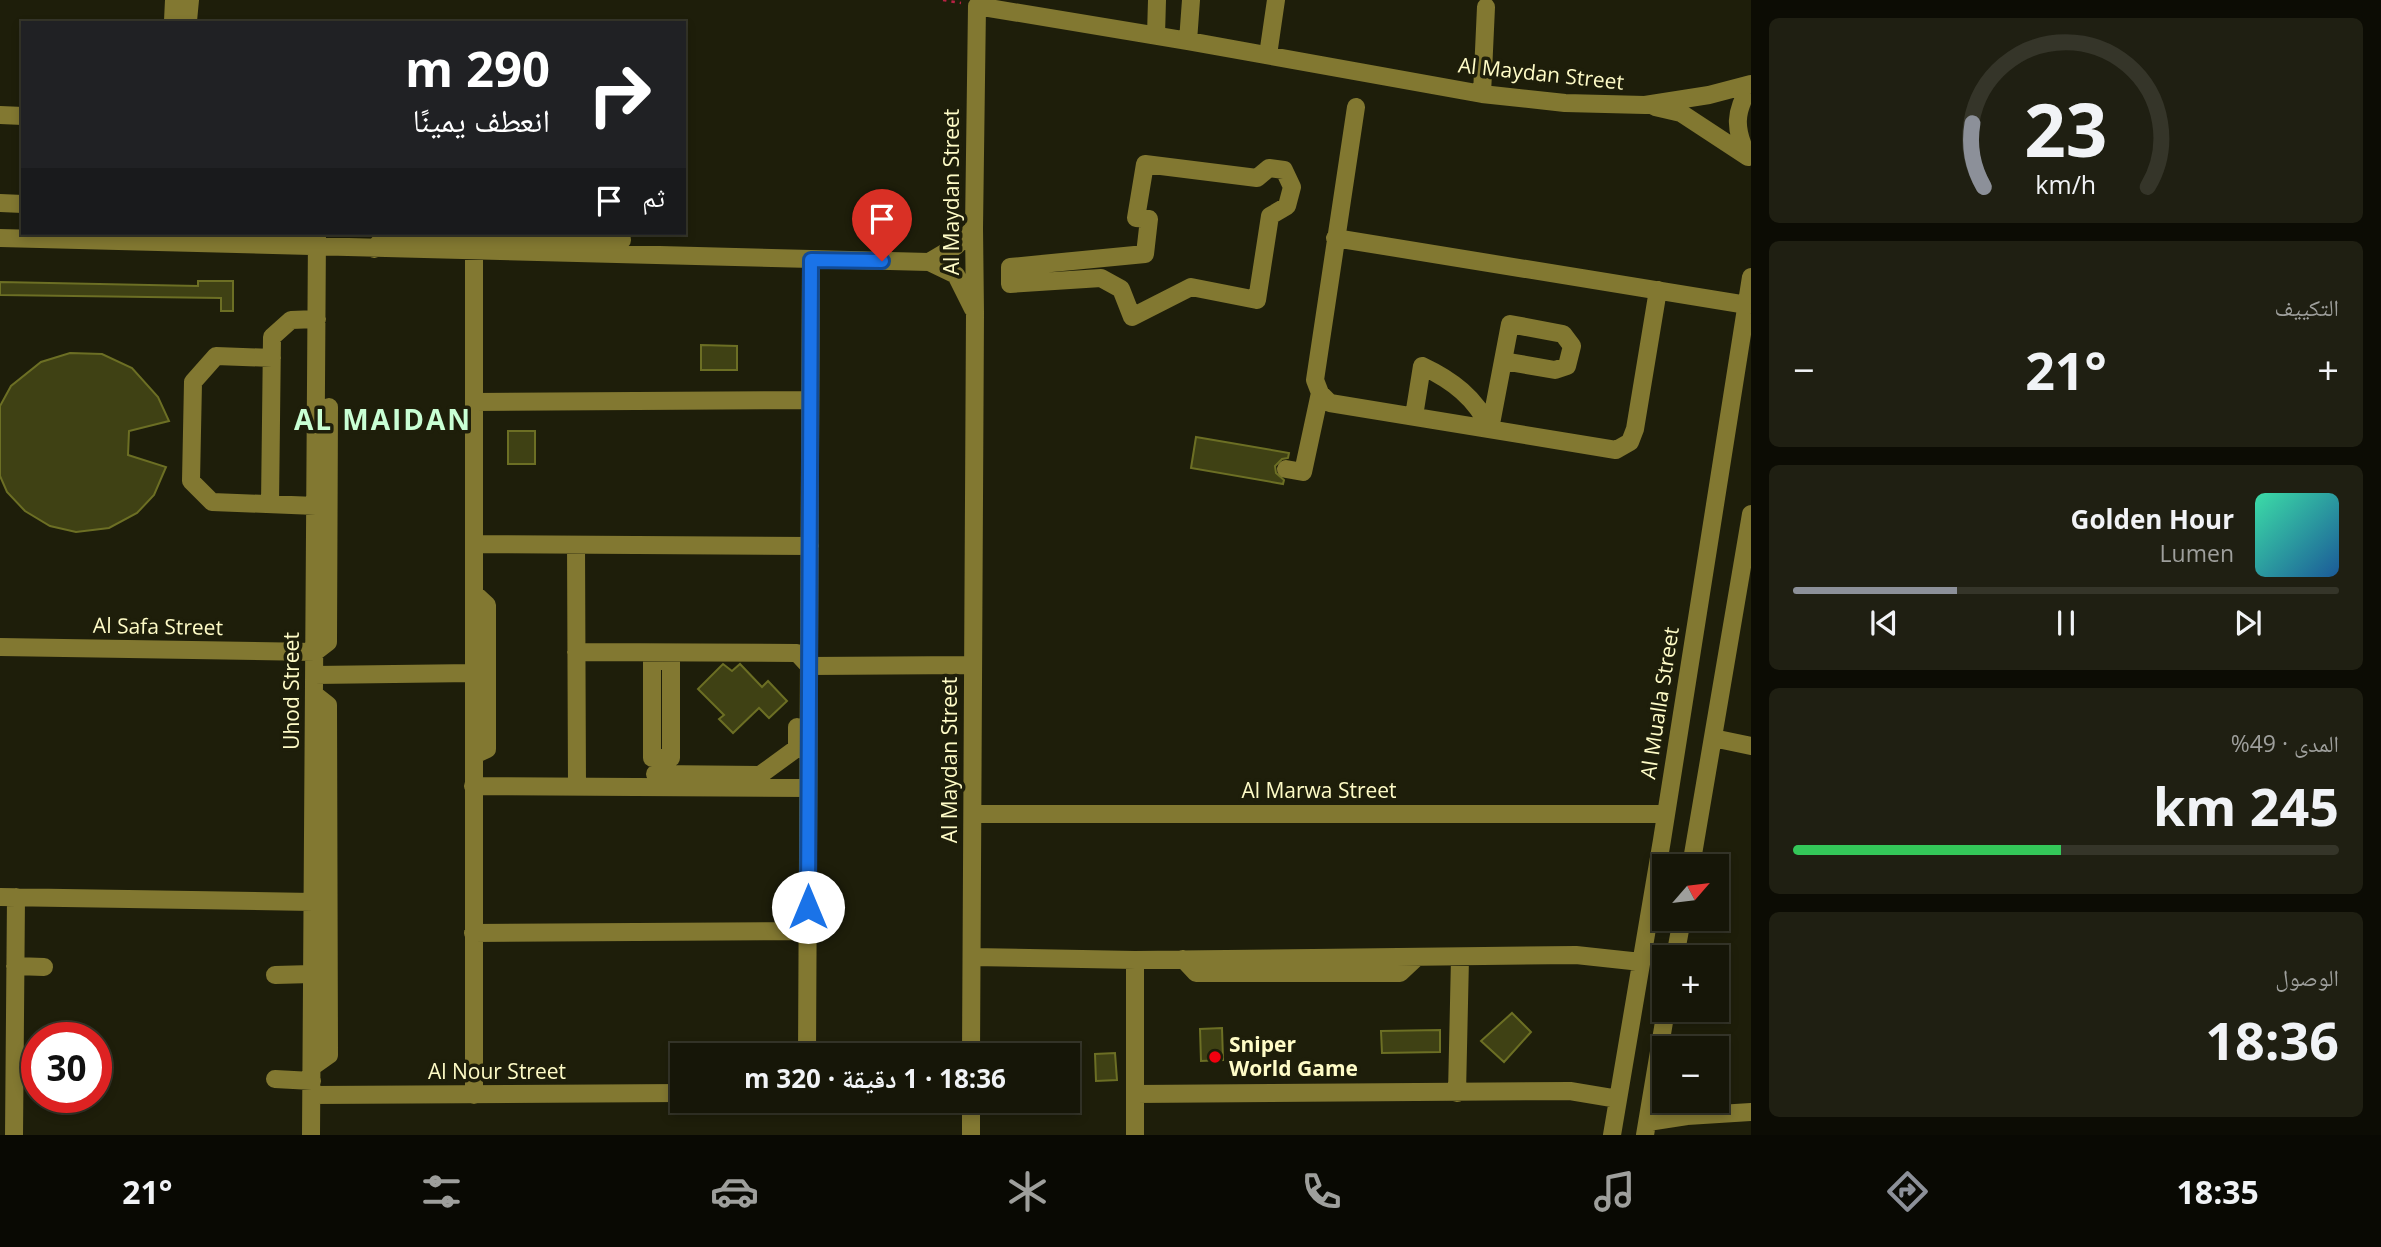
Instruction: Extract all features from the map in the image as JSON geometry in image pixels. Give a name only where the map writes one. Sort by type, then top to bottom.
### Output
[{"type":"street","points":[[174,0],[173,21],[188,21],[190,0]]},
{"type":"street","points":[[1156,36],[1157,0]]},
{"type":"street","points":[[1188,41],[1191,0]]},
{"type":"street","points":[[1268,55],[1276,0]]},
{"type":"street","name":"Al Maydan Street","points":[[971,1043],[977,6],[1482,94],[1565,103],[1645,105],[1751,85]]},
{"type":"street","points":[[1482,94],[1486,7]]},
{"type":"street","points":[[1749,158],[1739,139],[1737,120],[1742,100],[1751,85]]},
{"type":"street","name":"Al Maydan Street","points":[[1645,105],[1681,113],[1749,158]]},
{"type":"street","points":[[1356,107],[1315,380],[1320,394],[1330,403],[1616,450],[1630,442],[1635,429],[1658,290]]},
{"type":"street","points":[[0,115],[21,116]]},
{"type":"street","points":[[1144,164],[1257,178],[1269,168],[1284,170],[1292,187],[1287,206],[1270,216],[1257,300],[1191,286],[1132,317],[1121,289],[1101,278],[1010,284],[1010,267],[1144,254],[1149,219],[1136,218],[1144,164]]},
{"type":"street","points":[[0,203],[21,204]]},
{"type":"street","points":[[929,262],[956,246],[974,228]]},
{"type":"street","points":[[374,249],[384,236],[622,242],[811,260],[929,262],[956,275],[975,313]]},
{"type":"street","points":[[0,238],[317,240],[374,249],[474,250],[622,242]]},
{"type":"street","points":[[1335,238],[1747,305]]},
{"type":"street","name":"Uhod Street","points":[[311,1135],[317,240]]},
{"type":"street","points":[[474,250],[474,1095]]},
{"type":"street","points":[[473,786],[577,786],[655,773],[760,775],[797,748],[809,616],[811,260]]},
{"type":"street","name":"Al Mualla Street","points":[[1612,1135],[1751,278]]},
{"type":"street","points":[[315,652],[328,642],[329,295],[317,282]]},
{"type":"street","points":[[270,504],[272,337],[291,320],[317,320]]},
{"type":"street","points":[[272,358],[216,356],[193,382],[191,481],[212,502],[316,506]]},
{"type":"street","points":[[1490,429],[1503,361]]},
{"type":"street","points":[[1414,416],[1422,366],[1450,379],[1482,412],[1490,429]]},
{"type":"street","points":[[1286,468],[1303,472],[1320,394]]},
{"type":"street","points":[[474,402],[810,400]]},
{"type":"street","points":[[1693,854],[1751,514]]},
{"type":"street","points":[[475,544],[810,545]]},
{"type":"street","points":[[576,545],[577,786]]},
{"type":"street","points":[[474,593],[487,605],[486,749],[474,755]]},
{"type":"street","name":"Al Safa Street","points":[[0,647],[315,652]]},
{"type":"street","points":[[576,652],[972,665]]},
{"type":"street","points":[[803,659],[808,788],[807,1043]]},
{"type":"street","points":[[652,661],[671,661],[671,758],[655,773],[652,758],[652,661]]},
{"type":"street","points":[[314,675],[474,673]]},
{"type":"street","points":[[312,1081],[329,1055],[328,705],[314,694]]},
{"type":"street","points":[[1713,738],[1751,746]]},
{"type":"street","points":[[655,773],[808,788]]},
{"type":"street","name":"Al Marwa Street","points":[[973,814],[1665,814]]},
{"type":"street","points":[[15,1135],[15,966],[8,897],[313,902]]},
{"type":"street","points":[[473,933],[807,931]]},
{"type":"street","points":[[972,957],[1135,960],[1576,955],[1641,962]]},
{"type":"street","points":[[1457,1093],[1460,958]]},
{"type":"street","points":[[1135,960],[1135,1135]]},
{"type":"street","points":[[15,966],[44,967]]},
{"type":"street","points":[[275,975],[312,974]]},
{"type":"street","points":[[1664,1022],[1647,1128],[1702,1115],[1751,1112]]},
{"type":"street","points":[[15,1074],[21,1074]]},
{"type":"street","name":"Al Nour Street","points":[[275,1079],[474,1095],[670,1093]]},
{"type":"street","points":[[1135,1094],[1570,1091],[1618,1099]]},
{"type":"street","points":[[1702,1115],[1713,1103],[1751,1100]]},
{"type":"street","points":[[971,1113],[971,1135]]},
{"type":"building","points":[[198,281],[233,281],[233,311],[221,311],[221,298],[0,295],[0,282],[198,286]]},
{"type":"building","points":[[701,345],[737,346],[737,370],[701,370]]},
{"type":"building","points":[[70,353],[102,354],[132,368],[158,397],[169,421],[129,431],[128,455],[166,467],[154,495],[137,513],[109,528],[76,532],[50,526],[25,511],[7,492],[0,476],[0,406],[11,386],[41,362]]},
{"type":"building","points":[[508,431],[535,431],[535,464],[508,464]]},
{"type":"building","points":[[1196,437],[1289,453],[1288,458],[1282,459],[1275,466],[1276,473],[1284,480],[1283,484],[1191,468]]},
{"type":"building","points":[[723,664],[732,671],[740,664],[762,687],[768,681],[787,701],[769,718],[759,708],[733,733],[719,719],[724,715],[698,689]]},
{"type":"building","points":[[1512,1013],[1531,1032],[1504,1062],[1481,1041]]},
{"type":"building","points":[[1222,1028],[1223,1060],[1201,1061],[1200,1029]]},
{"type":"building","points":[[1440,1030],[1440,1052],[1382,1053],[1381,1031]]},
{"type":"building","points":[[1115,1053],[1117,1080],[1096,1081],[1095,1054]]},
{"type":"place","name":"Sniper World Game","points":[[1215,1057]]},
{"type":"district","name":"AL MAIDAN","points":[[383,420]]},
{"type":"route","points":[[808,907],[811,260],[882,261]]}]
